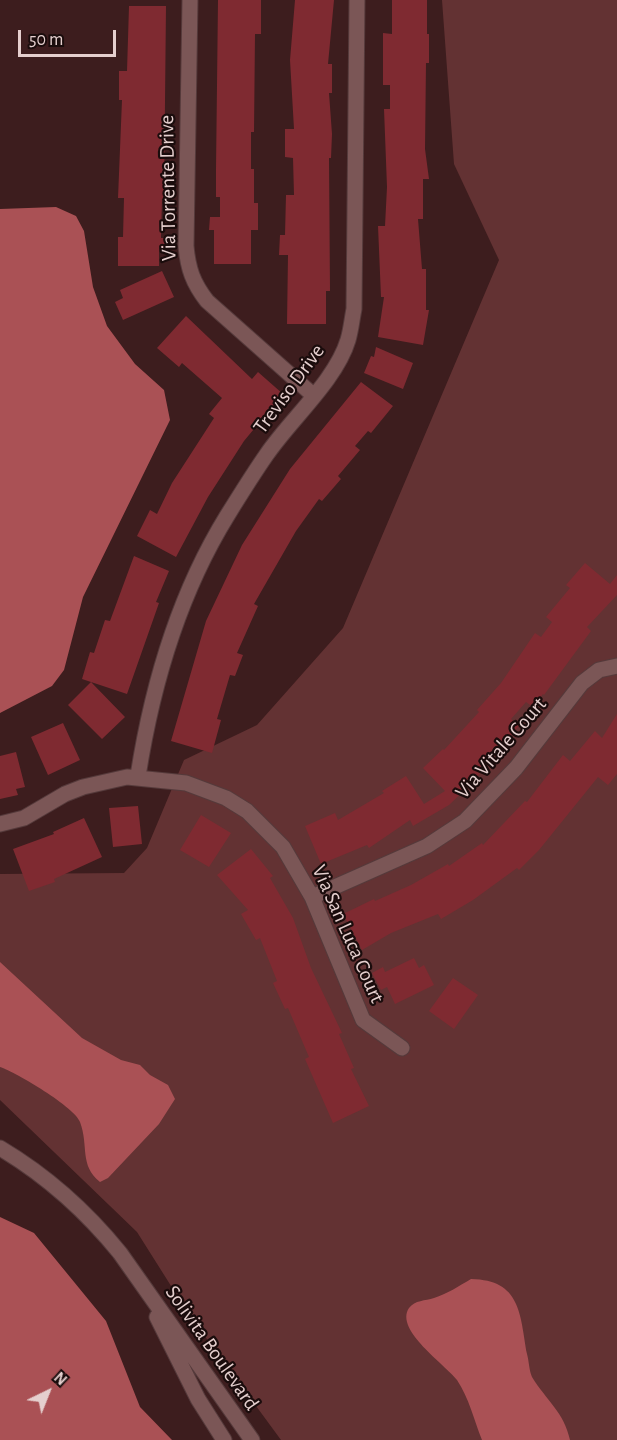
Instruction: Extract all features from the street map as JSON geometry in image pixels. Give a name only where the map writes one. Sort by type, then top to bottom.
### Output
[{"type":"street","name":"Via Torrente Drive","points":[[190,0],[186,246],[188,267],[194,284],[207,301],[313,394]]},
{"type":"street","name":"Treviso Drive","points":[[138,777],[144,735],[172,634],[196,576],[226,518],[267,454],[334,369],[348,341],[354,309],[357,0]]},
{"type":"street","name":"Via Vitale Court","points":[[312,897],[427,846],[465,821],[516,768],[582,683],[599,670],[617,666]]},
{"type":"street","name":"Via San Luca Court","points":[[0,824],[24,818],[65,794],[83,787],[138,777],[186,783],[226,798],[247,811],[283,847],[312,897],[363,1020],[402,1048]]},
{"type":"street","name":"Solivita Boulevard","points":[[0,1148],[37,1171],[100,1228],[139,1279],[252,1440]]},
{"type":"street","name":"Solivita Boulevard","points":[[139,1279],[190,1386],[224,1440]]},
{"type":"shaded area","points":[[442,0],[617,0],[617,1440],[281,1440],[190,1316],[137,1232],[0,1100],[0,874],[124,873],[147,848],[184,760],[257,725],[343,628],[499,260],[454,164]]},
{"type":"shaded area","points":[[56,207],[76,216],[84,231],[93,287],[107,326],[135,364],[164,390],[170,420],[83,597],[64,670],[52,686],[0,713],[0,209]]},
{"type":"shaded area","points":[[0,962],[82,1038],[121,1060],[140,1065],[150,1075],[168,1085],[175,1099],[159,1124],[108,1178],[100,1182],[89,1169],[83,1131],[76,1116],[44,1091],[0,1067]]},
{"type":"shaded area","points":[[0,1217],[34,1233],[106,1321],[140,1407],[172,1440],[0,1440]]},
{"type":"shaded area","points":[[471,1279],[487,1281],[500,1286],[515,1302],[532,1377],[564,1422],[570,1440],[482,1440],[457,1380],[423,1347],[415,1336],[406,1317],[411,1305],[444,1294]]},
{"type":"building","points":[[218,0],[261,0],[261,34],[255,34],[254,132],[251,132],[251,169],[254,169],[254,203],[258,203],[258,230],[251,230],[251,264],[214,264],[214,230],[209,230],[210,217],[220,217],[220,197],[216,197]]},
{"type":"building","points":[[295,0],[334,0],[328,64],[332,64],[332,93],[329,93],[332,134],[331,158],[329,158],[330,291],[326,291],[326,324],[287,324],[288,255],[279,255],[280,235],[285,235],[286,195],[294,195],[293,158],[285,157],[285,129],[294,129],[290,60]]},
{"type":"building","points":[[392,0],[427,0],[429,63],[426,63],[425,149],[429,179],[423,179],[423,219],[418,219],[422,269],[426,269],[426,310],[429,310],[423,345],[378,337],[384,297],[381,297],[378,226],[385,226],[387,187],[384,109],[390,109],[390,85],[383,85],[383,33],[392,34]]},
{"type":"building","points":[[129,6],[166,6],[164,199],[162,199],[161,238],[166,238],[166,248],[159,248],[159,266],[118,266],[118,237],[123,237],[124,198],[118,198],[122,100],[119,100],[119,71],[127,71]]},
{"type":"building","points":[[162,271],[174,297],[123,320],[115,302],[123,298],[120,290]]},
{"type":"building","points":[[186,316],[252,379],[258,372],[283,394],[244,441],[208,497],[176,557],[137,536],[150,510],[157,514],[172,483],[214,418],[209,414],[222,398],[182,363],[179,367],[157,348]]},
{"type":"building","points":[[376,347],[413,363],[403,389],[364,373],[371,356],[374,357]]},
{"type":"building","points":[[361,382],[393,406],[371,433],[368,431],[355,446],[360,450],[338,476],[341,479],[322,501],[319,499],[296,531],[254,604],[258,606],[237,653],[243,655],[235,676],[230,675],[217,719],[221,720],[212,753],[171,741],[206,621],[242,545],[290,469]]},
{"type":"building","points":[[134,556],[169,571],[156,602],[159,603],[127,694],[82,679],[90,652],[94,653],[105,620],[110,621]]},
{"type":"building","points":[[585,563],[610,584],[617,575],[617,595],[587,627],[591,631],[544,695],[533,707],[526,702],[511,719],[519,726],[474,781],[449,805],[413,826],[410,820],[369,848],[367,845],[321,864],[305,826],[335,813],[338,820],[384,793],[382,791],[406,776],[424,804],[445,791],[423,768],[444,750],[479,712],[477,710],[501,683],[535,633],[541,637],[552,622],[546,617],[570,588],[566,585]]},
{"type":"building","points":[[91,682],[125,717],[102,739],[68,705]]},
{"type":"building","points":[[617,714],[617,774],[608,785],[598,777],[539,850],[519,870],[517,868],[473,900],[441,919],[438,914],[391,933],[362,950],[343,914],[411,885],[448,864],[449,866],[482,843],[483,845],[525,801],[527,802],[563,755],[570,761],[595,731],[602,738]]},
{"type":"building","points":[[63,723],[80,760],[48,775],[31,737]]},
{"type":"building","points":[[16,752],[25,787],[16,789],[18,795],[0,799],[0,756]]},
{"type":"building","points":[[138,806],[142,844],[113,847],[109,808]]},
{"type":"building","points":[[201,815],[231,833],[209,867],[180,850]]},
{"type":"building","points":[[84,818],[102,857],[54,879],[55,882],[29,891],[13,849],[54,834],[53,832]]},
{"type":"building","points":[[251,849],[273,876],[270,878],[293,918],[311,968],[342,1033],[339,1034],[354,1068],[351,1069],[369,1106],[333,1123],[305,1059],[309,1057],[288,1008],[285,1009],[273,983],[277,981],[260,938],[256,940],[241,914],[248,910],[217,875]]},
{"type":"building","points":[[414,958],[419,968],[424,965],[434,985],[395,1004],[387,987],[381,990],[372,973],[383,967],[385,972]]},
{"type":"building","points":[[453,978],[478,995],[454,1029],[429,1011]]}]
